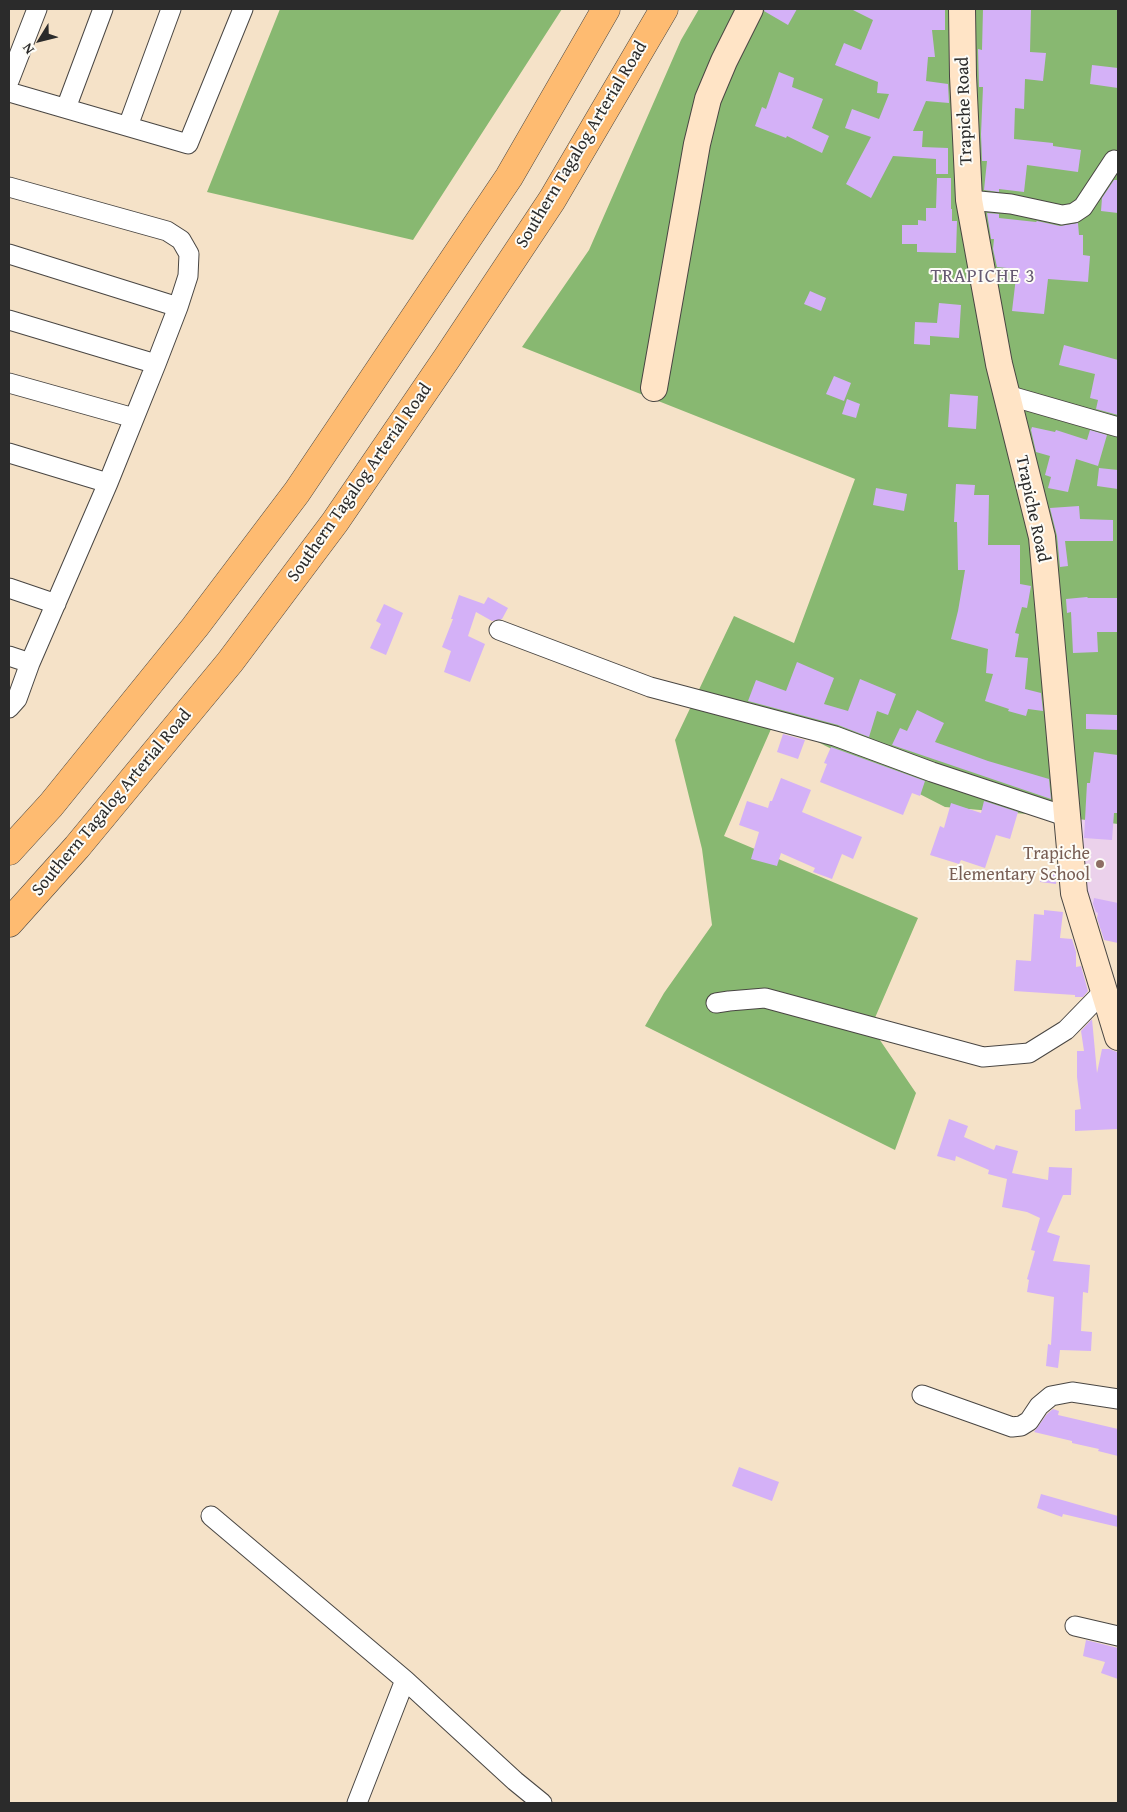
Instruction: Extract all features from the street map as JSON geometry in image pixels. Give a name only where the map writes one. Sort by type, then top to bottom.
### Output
[{"type":"highway","points":[[9,851],[51,805],[196,627],[297,492],[509,177],[606,9]]},
{"type":"highway","name":"Southern Tagalog Arterial Road","points":[[9,923],[78,847],[230,662],[335,522],[448,358],[552,200],[664,9]]},
{"type":"street","points":[[9,81],[37,9]]},
{"type":"street","points":[[66,108],[103,9]]},
{"type":"street","points":[[128,126],[171,9]]},
{"type":"street","points":[[654,388],[699,135],[708,99],[724,61],[750,9]]},
{"type":"street","name":"Trapiche Road","points":[[962,9],[969,200],[999,364],[1042,537],[1074,893],[1118,1037]]},
{"type":"street","points":[[9,92],[188,144],[237,11]]},
{"type":"street","points":[[969,200],[1011,204],[1062,215],[1074,212],[1083,207],[1114,160]]},
{"type":"street","points":[[9,187],[167,232],[181,240],[189,254],[188,276],[156,364],[108,483],[30,663],[17,699],[9,708]]},
{"type":"street","points":[[9,254],[178,307]]},
{"type":"street","points":[[9,320],[156,364]]},
{"type":"street","points":[[9,383],[134,418]]},
{"type":"street","points":[[1007,395],[1118,428]]},
{"type":"street","points":[[9,453],[108,483]]},
{"type":"street","points":[[9,588],[56,604]]},
{"type":"street","points":[[499,630],[650,687],[835,736],[932,772],[1068,817]]},
{"type":"street","points":[[9,656],[30,663]]},
{"type":"street","points":[[716,1003],[764,998],[983,1057],[1028,1053],[1066,1030],[1104,991]]},
{"type":"street","points":[[922,1395],[1012,1427],[1021,1426],[1029,1421],[1039,1406],[1051,1396],[1072,1392],[1118,1399]]},
{"type":"street","points":[[211,1516],[405,1680],[515,1781],[542,1803]]},
{"type":"street","points":[[1075,1626],[1118,1636]]},
{"type":"street","points":[[357,1803],[405,1680]]},
{"type":"shaded area","name":"Trapiche Elementary School","points":[[1074,812],[1118,815],[1118,920],[1088,913]]},
{"type":"green space","points":[[280,9],[562,9],[413,240],[207,192]]},
{"type":"green space","points":[[699,9],[1118,9],[1118,824],[945,807],[775,720],[724,836],[918,918],[871,1027],[916,1093],[895,1150],[645,1026],[664,993],[712,925],[702,849],[675,740],[734,616],[794,643],[855,479],[522,347],[589,250],[681,40]]},
{"type":"building","points":[[765,9],[797,9],[788,25],[764,11]]},
{"type":"building","points":[[851,9],[945,9],[945,30],[932,30],[935,57],[928,57],[926,81],[948,84],[949,103],[926,101],[913,131],[923,131],[922,147],[948,148],[948,174],[936,174],[936,159],[893,156],[871,198],[846,184],[871,137],[845,128],[852,109],[879,119],[889,94],[877,93],[878,82],[835,65],[844,43],[861,50],[873,20]]},
{"type":"building","points":[[983,9],[1031,9],[1030,52],[1046,53],[1043,81],[1025,79],[1024,109],[1015,108],[1014,139],[1053,143],[1053,146],[1081,150],[1078,172],[1027,165],[1024,192],[999,189],[999,192],[984,190],[987,161],[982,161],[983,87],[979,87],[978,49],[982,50]]},
{"type":"building","points":[[1092,65],[1118,68],[1118,88],[1090,84]]},
{"type":"building","points":[[779,72],[794,78],[792,87],[823,99],[812,128],[829,136],[822,153],[787,136],[786,138],[755,126],[762,107],[766,109]]},
{"type":"building","points":[[937,178],[951,178],[952,221],[957,221],[956,253],[917,252],[917,244],[902,244],[902,225],[918,225],[918,220],[926,221],[926,208],[936,208]]},
{"type":"building","points":[[1114,180],[1118,180],[1118,213],[1101,211],[1102,198]]},
{"type":"building","points":[[987,213],[999,214],[999,218],[1037,221],[1060,226],[1078,223],[1079,235],[1083,235],[1083,255],[1090,256],[1088,282],[1048,279],[1044,314],[1012,311],[1017,269],[997,267],[993,249],[994,239],[991,239]]},
{"type":"building","points":[[810,291],[826,298],[821,311],[804,304]]},
{"type":"building","points":[[939,303],[961,305],[959,338],[930,336],[930,345],[914,344],[915,322],[937,323]]},
{"type":"building","points":[[1064,345],[1118,360],[1118,415],[1096,409],[1098,400],[1090,398],[1095,374],[1059,365]]},
{"type":"building","points":[[834,376],[851,383],[844,401],[826,394]]},
{"type":"building","points":[[950,394],[978,396],[976,429],[948,427]]},
{"type":"building","points":[[847,399],[860,404],[856,418],[842,414]]},
{"type":"building","points":[[1032,427],[1055,432],[1056,430],[1087,440],[1090,430],[1107,435],[1098,466],[1076,459],[1068,492],[1048,488],[1051,477],[1045,475],[1050,456],[1036,452]]},
{"type":"building","points":[[1099,468],[1118,470],[1118,489],[1097,486]]},
{"type":"building","points":[[956,484],[975,485],[974,495],[989,495],[988,545],[1020,545],[1020,584],[1031,586],[1027,608],[1022,607],[1015,633],[1019,634],[1015,657],[1028,658],[1025,689],[1041,693],[1043,711],[1028,709],[1026,716],[985,701],[993,674],[986,673],[988,649],[951,639],[965,570],[958,570],[957,522],[954,522]]},
{"type":"building","points":[[876,488],[907,494],[904,511],[873,505]]},
{"type":"building","points":[[1079,506],[1080,519],[1113,520],[1113,541],[1065,541],[1068,566],[1060,567],[1057,536],[1050,508]]},
{"type":"building","points":[[459,595],[484,604],[488,597],[508,608],[502,619],[492,621],[476,612],[468,636],[485,644],[470,682],[444,672],[451,651],[442,647],[453,619],[451,619]]},
{"type":"building","points":[[1087,597],[1118,598],[1118,632],[1097,632],[1098,652],[1073,653],[1071,612],[1067,613],[1066,599]]},
{"type":"building","points":[[384,604],[403,613],[386,655],[370,648],[381,624],[376,621]]},
{"type":"building","points":[[797,662],[834,678],[824,704],[848,711],[860,679],[896,694],[888,715],[877,711],[869,737],[838,725],[748,701],[756,680],[786,691]]},
{"type":"building","points":[[917,710],[944,723],[935,742],[988,761],[1049,779],[1051,799],[892,745],[900,728],[907,731]]},
{"type":"building","points":[[1086,714],[1118,715],[1118,730],[1086,729]]},
{"type":"building","points":[[783,734],[805,740],[798,759],[777,752]]},
{"type":"building","points":[[831,747],[925,781],[920,796],[912,793],[903,815],[820,782],[827,764],[824,763]]},
{"type":"building","points":[[1094,752],[1118,755],[1118,813],[1114,813],[1112,840],[1084,838],[1087,783],[1090,783]]},
{"type":"building","points":[[781,778],[811,790],[802,812],[862,837],[853,859],[842,854],[832,879],[813,872],[815,868],[781,853],[777,866],[751,859],[759,832],[739,825],[747,801],[768,808]]},
{"type":"building","points":[[984,801],[1018,812],[1010,839],[996,835],[985,868],[961,860],[959,864],[930,855],[940,826],[944,828],[951,803],[981,813]]},
{"type":"building","points":[[1041,871],[1057,872],[1056,884],[1040,882]]},
{"type":"building","points":[[1094,898],[1118,903],[1118,943],[1104,940],[1097,918],[1098,913],[1093,904]]},
{"type":"building","points":[[1044,910],[1063,912],[1060,938],[1072,939],[1076,952],[1076,967],[1081,966],[1088,991],[1083,997],[1014,991],[1016,960],[1031,961],[1034,914],[1044,915]]},
{"type":"building","points":[[1092,1019],[1097,1073],[1102,1049],[1117,1052],[1118,1129],[1075,1131],[1075,1110],[1081,1109],[1077,1077],[1077,1051],[1084,1051],[1081,1031]]},
{"type":"building","points":[[949,1119],[968,1126],[964,1137],[994,1150],[996,1145],[1018,1151],[1012,1173],[1048,1180],[1049,1167],[1072,1168],[1071,1195],[1063,1195],[1047,1232],[1060,1236],[1053,1261],[1090,1265],[1088,1293],[1083,1292],[1081,1331],[1092,1332],[1091,1351],[1060,1350],[1058,1368],[1046,1366],[1048,1344],[1051,1345],[1054,1297],[1027,1292],[1029,1280],[1027,1279],[1035,1251],[1031,1250],[1040,1218],[1027,1212],[1002,1207],[1007,1179],[988,1174],[989,1170],[956,1156],[955,1161],[937,1156]]},
{"type":"building","points":[[1053,1409],[1059,1411],[1058,1415],[1118,1429],[1118,1456],[1098,1451],[1099,1449],[1072,1443],[1072,1441],[1034,1432]]},
{"type":"building","points":[[739,1467],[779,1482],[772,1501],[732,1486]]},
{"type":"building","points":[[1041,1494],[1118,1516],[1118,1527],[1063,1514],[1062,1517],[1037,1508]]},
{"type":"building","points":[[1086,1640],[1118,1648],[1118,1679],[1101,1673],[1105,1662],[1083,1656]]},
{"type":"place","name":"Trapiche Elementary School","points":[[1100,864]]},
{"type":"district","name":"TRAPICHE 3","points":[[983,277]]}]
